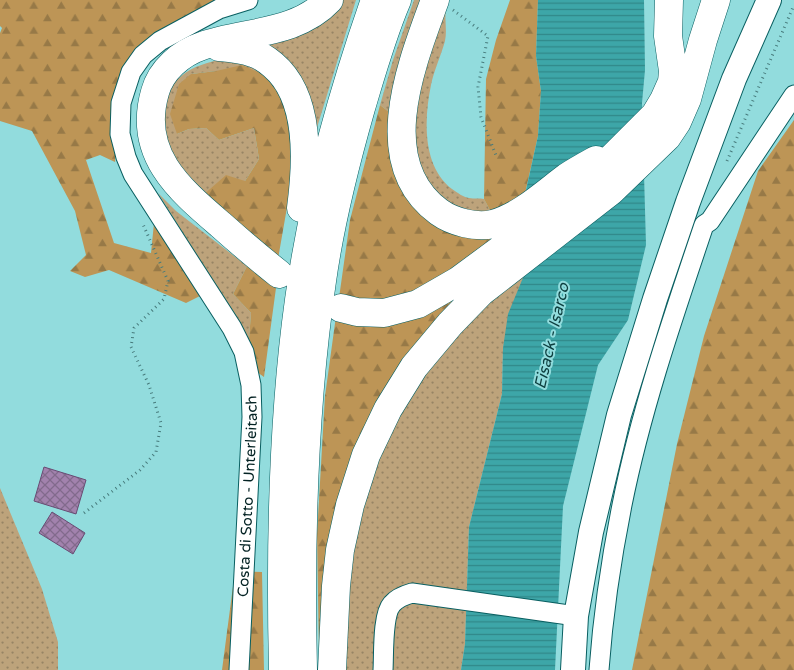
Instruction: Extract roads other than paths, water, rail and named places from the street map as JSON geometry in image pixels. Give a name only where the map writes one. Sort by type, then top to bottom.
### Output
[{"type":"highway","points":[[280,274],[185,194],[165,170],[155,148],[151,127],[151,106],[156,86],[167,68],[184,55],[200,46],[225,39],[274,30],[295,23],[324,6],[329,0]]},
{"type":"highway","points":[[283,670],[282,554],[289,390],[299,299],[317,203],[334,132],[375,0]]},
{"type":"highway","points":[[304,670],[303,535],[306,434],[312,358],[322,280],[336,206],[353,136],[375,61],[397,0]]},
{"type":"highway","points":[[661,126],[664,100],[672,82],[673,71],[668,36],[669,0]]},
{"type":"highway","points":[[341,308],[357,312],[384,313],[418,304],[458,281],[632,155],[661,126],[677,122],[687,99],[702,40],[716,0]]},
{"type":"highway","points":[[437,10],[408,78],[401,132],[404,154],[410,174],[418,191],[431,206],[446,217],[463,223],[492,224],[522,211],[569,176],[632,155]]},
{"type":"highway","points":[[200,46],[241,49],[255,53],[280,71],[290,85],[298,105],[305,152],[305,172],[286,306],[284,334],[289,390]]},
{"type":"highway","points":[[332,670],[336,586],[340,550],[350,505],[366,454],[388,409],[414,367],[450,324],[481,292],[611,191],[632,155]]},
{"type":"main road","points":[[573,670],[570,615],[619,415],[655,298],[688,202],[734,79],[769,0]]},
{"type":"street","name":"Costa di Sotto - Unterleitach","points":[[238,670],[252,417],[251,385],[246,360],[232,328],[133,174],[120,134],[121,103],[131,72],[143,55],[160,41],[219,9],[248,0]]},
{"type":"street","points":[[599,670],[604,610],[622,504],[646,407],[704,225],[710,221],[794,95]]},
{"type":"street","points":[[383,670],[386,616],[390,604],[400,597],[412,593],[570,615]]},
{"type":"water","name":"Eisack - Isarco","points":[[538,0],[644,0],[645,70],[642,103],[646,245],[628,320],[598,365],[563,506],[555,670],[461,670],[465,644],[469,527],[502,394],[503,348],[508,314],[527,268],[524,199],[538,136],[541,91],[536,56]]}]
